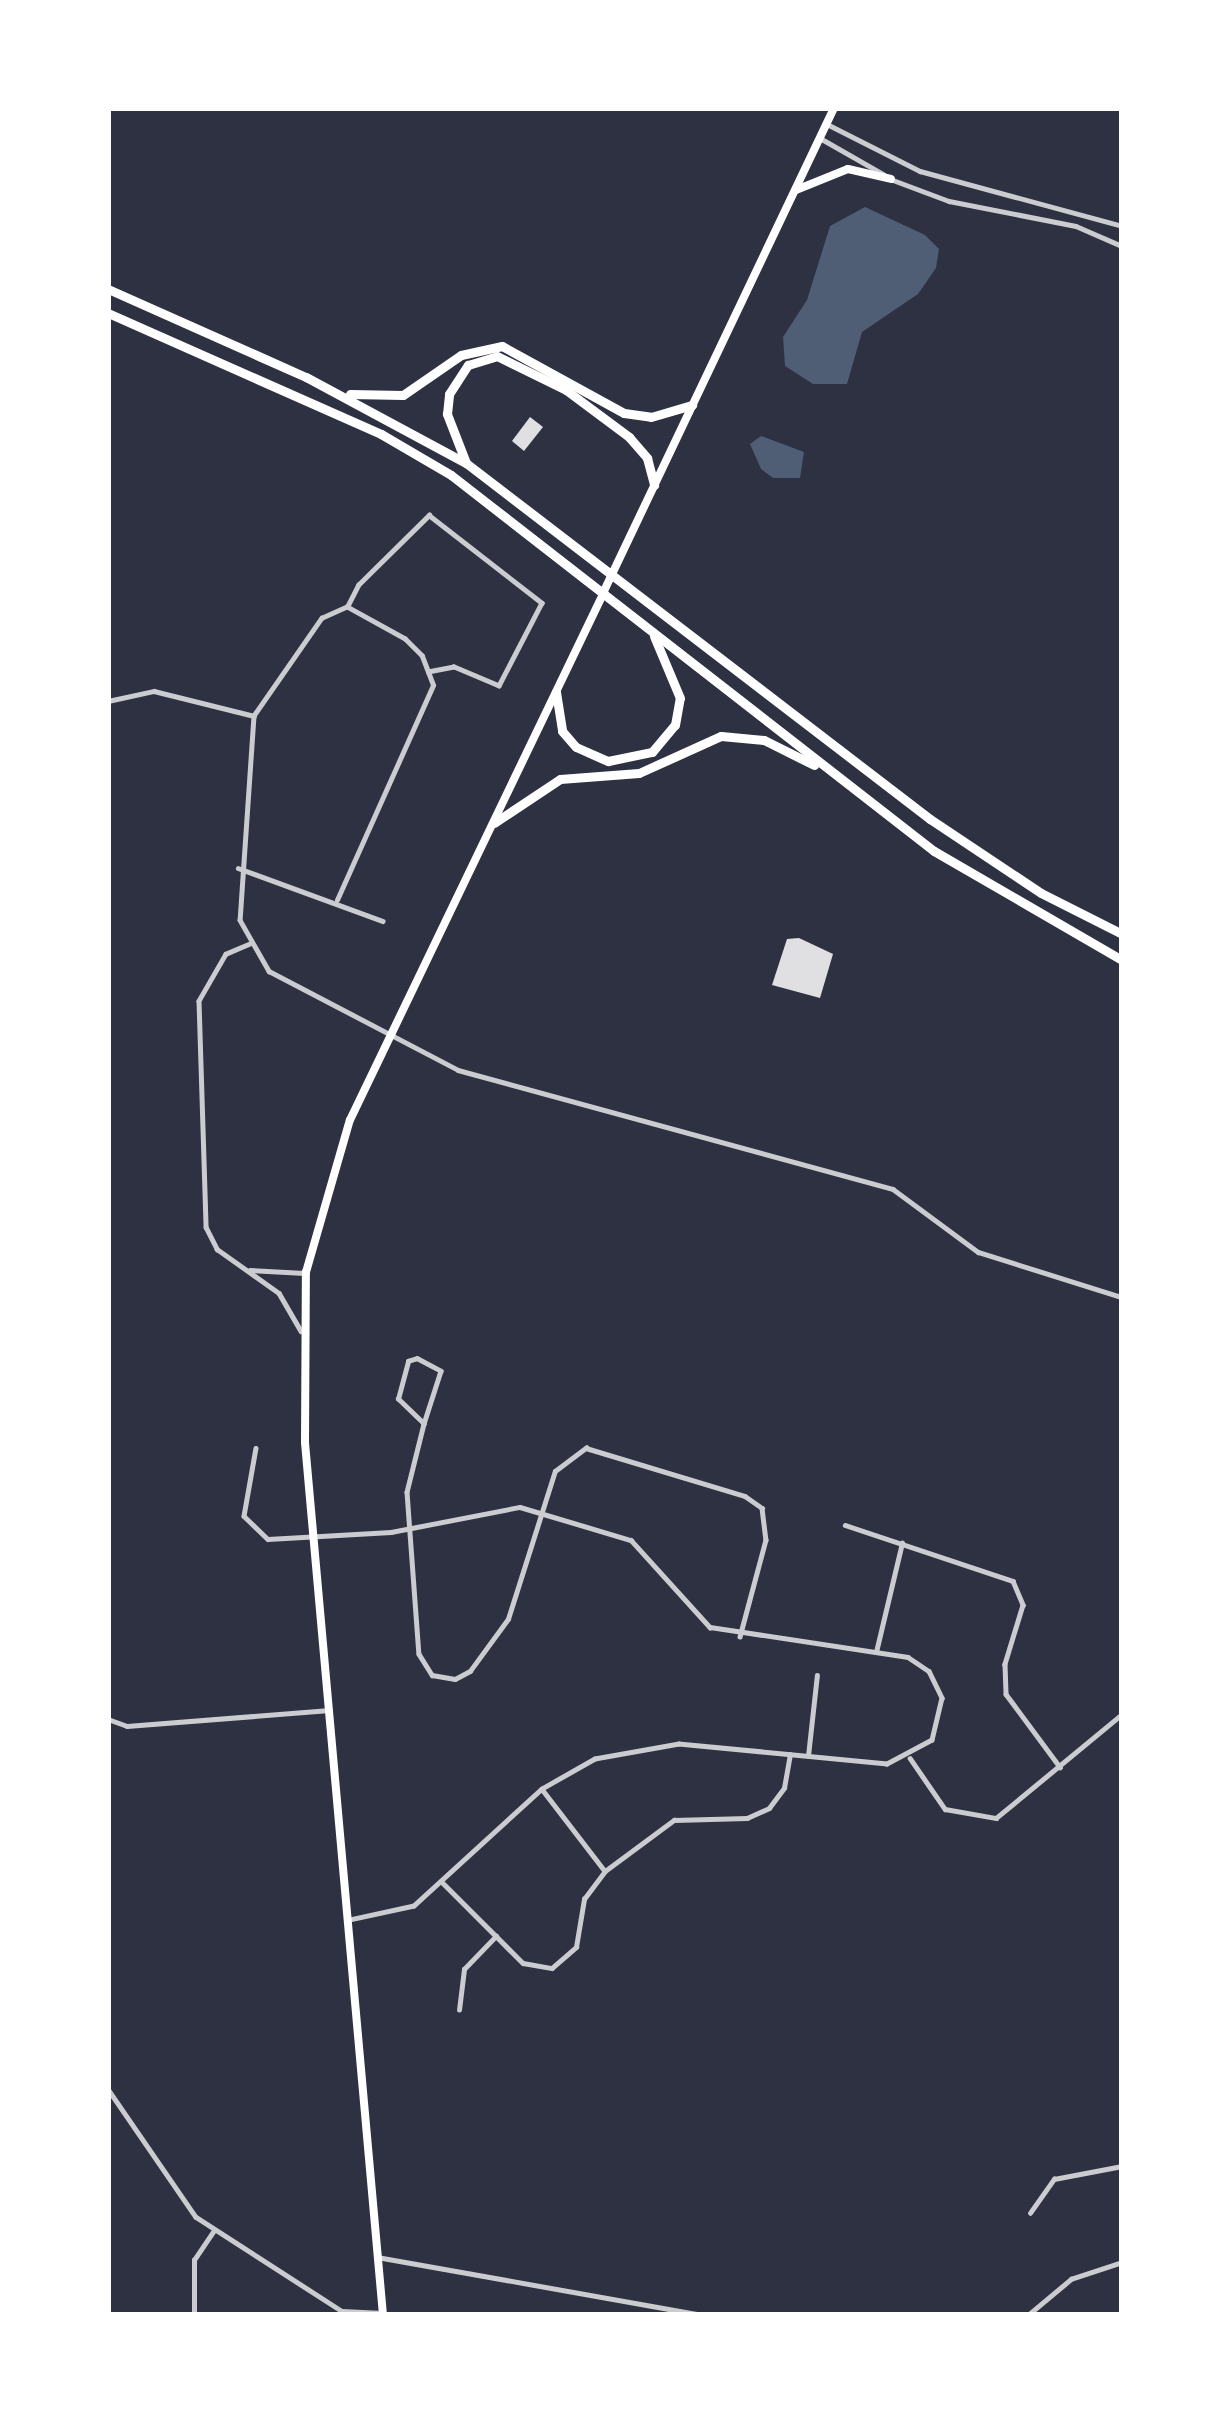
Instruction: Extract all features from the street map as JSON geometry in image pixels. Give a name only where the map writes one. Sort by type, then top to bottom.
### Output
[{"type":"highway","points":[[108,289],[332,391],[466,463],[986,859],[1122,934]]},
{"type":"highway","points":[[108,313],[381,434],[451,475],[861,796],[986,885],[1122,960]]},
{"type":"highway","points":[[332,391],[403,394],[461,355],[502,346],[624,413],[651,416],[692,404]]},
{"type":"highway","points":[[466,463],[447,414],[448,394],[468,365],[497,356],[566,390],[629,436],[647,458],[655,484]]},
{"type":"highway","points":[[556,692],[562,731],[575,748],[621,761],[657,748],[675,725],[680,698],[660,643],[639,618]]},
{"type":"highway","points":[[494,823],[560,779],[639,773],[721,736],[764,740],[861,796]]},
{"type":"main road","points":[[383,2314],[329,1710],[301,1331],[306,1272],[334,1160],[389,1035],[834,108]]},
{"type":"main road","points":[[794,190],[848,169],[890,179]]},
{"type":"street","points":[[827,124],[920,171],[1122,226]]},
{"type":"street","points":[[820,138],[890,179],[949,201],[1076,226],[1122,246]]},
{"type":"street","points":[[428,673],[454,668],[500,686],[542,603],[429,515],[358,585],[347,608],[322,618],[254,716],[238,868],[240,920],[250,944],[284,980],[481,1078],[893,1189],[978,1252],[1122,1297]]},
{"type":"street","points":[[337,900],[430,705],[428,673],[405,639],[347,608]]},
{"type":"street","points":[[108,701],[154,691],[254,716]]},
{"type":"street","points":[[238,868],[337,900],[383,921]]},
{"type":"street","points":[[250,944],[226,954],[200,1001],[206,1227],[217,1249],[279,1294],[301,1331]]},
{"type":"street","points":[[239,1266],[264,1276],[306,1272]]},
{"type":"street","points":[[424,1424],[398,1399],[413,1358],[441,1371],[407,1484],[421,1662],[432,1675],[455,1679],[470,1671],[508,1619],[561,1461],[586,1448],[754,1501],[768,1528],[740,1637]]},
{"type":"street","points":[[256,1448],[244,1516],[255,1532],[317,1540],[410,1529],[516,1507],[542,1512],[631,1540],[689,1612],[740,1637],[914,1660],[939,1688],[937,1731],[910,1758],[887,1764],[645,1746],[595,1759],[542,1789],[443,1883],[407,1910],[350,1920]]},
{"type":"street","points":[[845,1525],[1004,1575],[1018,1587],[1023,1605],[1005,1664],[1006,1694],[1060,1767]]},
{"type":"street","points":[[876,1652],[902,1544]]},
{"type":"street","points":[[808,1756],[817,1675]]},
{"type":"street","points":[[108,1719],[127,1726],[329,1710]]},
{"type":"street","points":[[910,1758],[936,1802],[978,1820],[1011,1810],[1122,1714]]},
{"type":"street","points":[[443,1883],[532,1968],[562,1963],[576,1947],[584,1899],[604,1870],[674,1820],[747,1818],[769,1808],[784,1788],[790,1755]]},
{"type":"street","points":[[542,1789],[604,1870]]},
{"type":"street","points":[[459,2010],[464,1969],[496,1936]]},
{"type":"street","points":[[108,2089],[181,2202],[214,2230],[342,2311],[383,2314]]},
{"type":"street","points":[[1030,2213],[1054,2180],[1122,2166]]},
{"type":"street","points":[[194,2315],[194,2260],[214,2230]]},
{"type":"street","points":[[377,2257],[702,2315]]},
{"type":"street","points":[[1030,2314],[1071,2279],[1122,2262]]},
{"type":"water","points":[[865,207],[925,235],[939,249],[936,268],[918,294],[862,332],[847,384],[813,384],[785,366],[783,337],[807,300],[830,226]]},
{"type":"water","points":[[761,436],[804,452],[800,478],[773,478],[761,469],[750,444]]},
{"type":"building","points":[[530,417],[543,427],[524,451],[512,441]]},
{"type":"building","points":[[799,938],[833,954],[820,998],[772,985],[787,939]]}]
